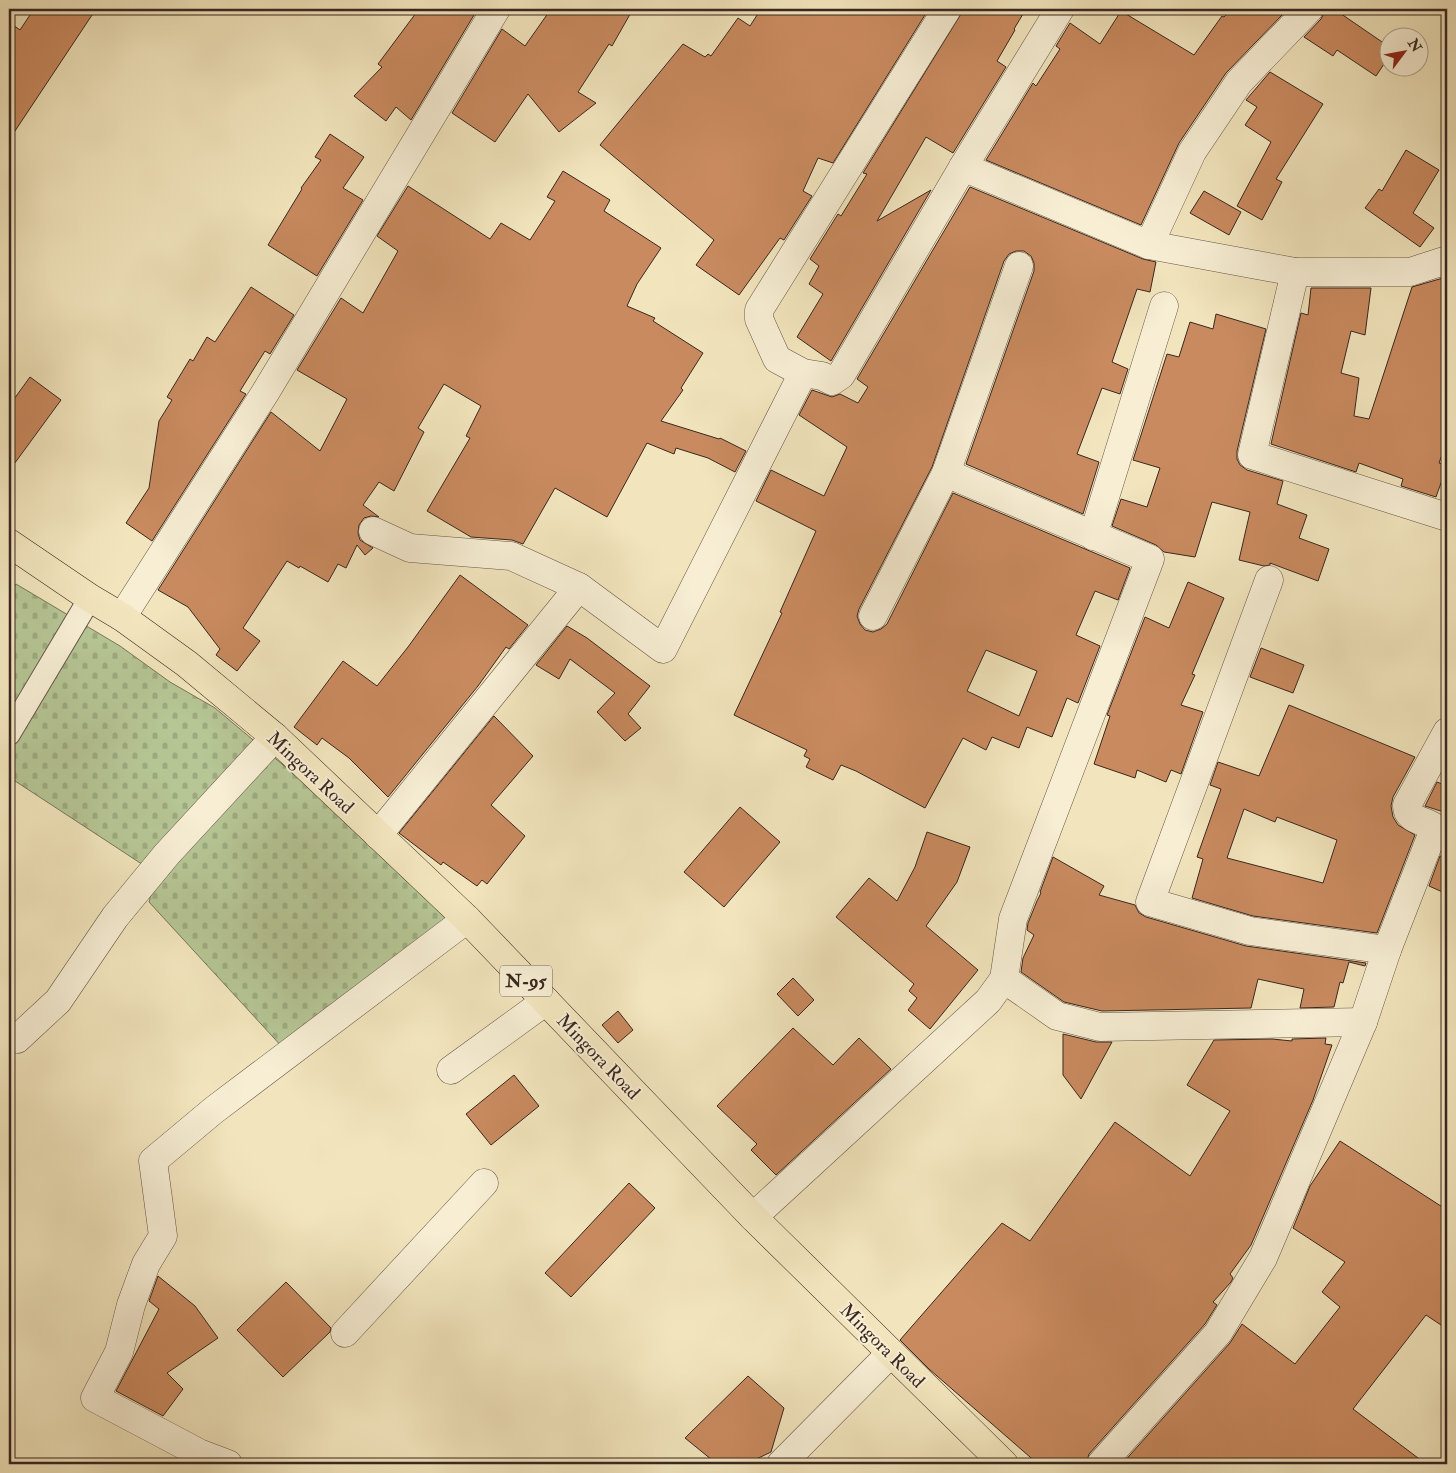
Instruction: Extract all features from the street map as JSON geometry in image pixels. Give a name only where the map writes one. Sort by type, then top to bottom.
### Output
[{"type":"main road","name":"Mingora Road","points":[[9,543],[90,598],[122,617],[187,664],[275,737],[467,920],[753,1217],[1004,1464]]},
{"type":"street","points":[[947,9],[760,310],[759,319],[777,359],[802,373],[822,376],[832,381],[841,375],[963,167],[1060,9]]},
{"type":"street","points":[[1149,245],[1192,152],[1239,82],[1310,9]]},
{"type":"street","points":[[122,617],[265,393],[491,11]]},
{"type":"street","points":[[963,167],[1149,245],[1295,272],[1410,272],[1447,260]]},
{"type":"street","points":[[873,616],[946,473],[1019,266]]},
{"type":"street","points":[[1295,272],[1252,455],[1447,516]]},
{"type":"street","points":[[1094,536],[1164,306]]},
{"type":"street","points":[[373,530],[410,548],[511,556],[579,587],[663,649],[802,373]]},
{"type":"street","points":[[753,1217],[988,1001],[1004,979],[1013,918],[1150,559],[946,473]]},
{"type":"street","points":[[1269,580],[1150,902],[1250,931],[1387,950]]},
{"type":"street","points":[[378,834],[579,587]]},
{"type":"street","points":[[9,734],[90,598]]},
{"type":"street","points":[[1101,1464],[1218,1333],[1263,1258],[1363,1022],[1387,950],[1434,832],[1434,827],[1410,816],[1407,805],[1447,732]]},
{"type":"street","points":[[17,1039],[58,1001],[115,917],[168,854],[275,737]]},
{"type":"street","points":[[228,1464],[198,1453],[95,1398],[119,1352],[131,1305],[146,1264],[163,1236],[153,1161],[214,1110],[467,920]]},
{"type":"street","points":[[1004,979],[1057,1016],[1100,1027],[1363,1022]]},
{"type":"street","points":[[452,1070],[546,1001]]},
{"type":"street","points":[[345,1333],[484,1183]]},
{"type":"street","points":[[780,1464],[891,1353]]},
{"type":"green space","points":[[16,584],[120,646],[170,682],[215,708],[467,919],[284,1049],[149,902],[157,874],[9,777],[9,596]]},
{"type":"building","points":[[34,9],[96,9],[9,140],[9,22],[20,30]]},
{"type":"building","points":[[419,9],[477,10],[411,120],[396,107],[386,121],[354,96],[382,67],[378,64]]},
{"type":"building","points":[[551,9],[633,9],[612,46],[609,44],[578,92],[596,103],[559,132],[528,94],[495,142],[452,113],[502,29],[525,46]]},
{"type":"building","points":[[761,9],[928,10],[833,163],[818,158],[803,191],[812,196],[784,240],[780,238],[739,295],[696,265],[714,240],[600,145],[683,44],[705,57],[708,54],[711,56],[738,18],[750,26]]},
{"type":"building","points":[[964,9],[1026,9],[997,61],[1006,67],[953,153],[926,137],[877,221],[931,190],[831,361],[797,337],[823,294],[809,284],[819,266],[810,259],[838,214],[841,216],[867,174],[863,173]]},
{"type":"building","points":[[1231,9],[1274,9],[1282,15],[1226,73],[1179,143],[1141,225],[986,160],[1033,83],[1036,86],[1060,49],[1056,46],[1070,23],[1100,44],[1121,11],[1194,55],[1222,16],[1224,17]]},
{"type":"building","points":[[1324,9],[1334,9],[1378,39],[1378,73],[1376,76],[1337,50],[1333,56],[1304,37],[1321,19]]},
{"type":"building","points":[[1270,72],[1323,104],[1276,179],[1282,182],[1262,220],[1237,206],[1271,142],[1245,125],[1257,107],[1246,100]]},
{"type":"building","points":[[330,134],[364,157],[343,188],[363,200],[317,276],[268,245],[301,188],[321,160],[315,157]]},
{"type":"building","points":[[1406,150],[1439,170],[1413,213],[1434,228],[1420,247],[1365,208],[1379,189],[1382,191]]},
{"type":"building","points":[[563,171],[610,200],[604,211],[661,248],[637,284],[627,306],[655,318],[653,321],[703,353],[681,388],[683,390],[661,421],[720,438],[746,451],[735,472],[708,458],[676,448],[674,454],[647,443],[607,517],[555,488],[523,544],[512,540],[471,537],[427,511],[470,438],[466,436],[481,406],[444,384],[418,428],[424,432],[394,491],[379,482],[363,505],[379,517],[371,516],[364,518],[359,525],[358,533],[360,540],[373,548],[365,555],[357,545],[346,568],[338,564],[328,582],[287,561],[243,628],[260,641],[237,671],[216,655],[220,649],[188,607],[158,590],[271,412],[320,451],[347,399],[297,370],[341,298],[363,313],[398,251],[377,236],[408,186],[490,239],[501,223],[530,240],[555,201],[547,197]]},
{"type":"building","points":[[970,187],[1143,259],[1156,262],[1150,292],[1137,289],[1112,362],[1128,369],[1120,394],[1102,388],[1077,454],[1099,462],[1083,514],[966,464],[1034,271],[1034,263],[1031,256],[1024,251],[1016,251],[1009,254],[1004,261],[932,467],[859,609],[857,616],[860,624],[865,630],[873,632],[887,624],[953,493],[1130,568],[1118,600],[1095,591],[1076,635],[1100,646],[1078,703],[1067,698],[1052,737],[1027,727],[1019,748],[992,737],[986,750],[963,738],[925,808],[841,765],[833,780],[806,767],[810,759],[804,756],[807,750],[734,715],[782,613],[780,612],[816,531],[756,501],[771,470],[824,496],[847,447],[799,415],[812,390],[832,397],[840,394],[858,403],[868,387],[857,379]],"holes":[[[986,650],[1037,671],[1019,716],[967,691]]]},
{"type":"building","points":[[1204,191],[1241,212],[1229,235],[1190,213]]},
{"type":"building","points":[[1443,278],[1447,279],[1447,441],[1439,463],[1447,466],[1436,497],[1401,486],[1403,479],[1359,463],[1356,472],[1271,444],[1301,313],[1308,315],[1311,288],[1371,288],[1365,335],[1351,331],[1341,373],[1359,378],[1354,416],[1369,419],[1412,287]]},
{"type":"building","points":[[251,287],[294,315],[270,354],[265,351],[240,391],[246,394],[152,541],[126,523],[149,488],[159,421],[172,400],[167,397],[190,359],[193,361],[207,337],[215,342]]},
{"type":"building","points":[[1216,314],[1266,329],[1237,451],[1237,459],[1240,465],[1247,470],[1283,481],[1277,504],[1307,515],[1299,538],[1329,549],[1318,581],[1270,563],[1270,565],[1264,566],[1239,560],[1250,512],[1212,502],[1195,557],[1164,552],[1156,545],[1112,526],[1121,499],[1147,507],[1160,468],[1133,460],[1167,354],[1179,357],[1190,322],[1213,329]]},
{"type":"building","points":[[30,377],[61,400],[9,471],[9,406]]},
{"type":"building","points":[[460,575],[528,625],[509,649],[506,647],[478,686],[388,797],[349,758],[322,738],[317,745],[294,727],[343,661],[377,686]]},
{"type":"building","points":[[1188,582],[1224,598],[1192,674],[1195,675],[1181,705],[1203,712],[1181,774],[1171,770],[1166,782],[1137,770],[1135,778],[1094,764],[1110,716],[1107,715],[1145,617],[1169,628]]},
{"type":"building","points":[[567,626],[587,638],[650,686],[628,714],[641,728],[625,741],[597,712],[615,693],[570,659],[559,679],[536,665]]},
{"type":"building","points":[[1261,648],[1304,665],[1293,693],[1250,677]]},
{"type":"building","points":[[1289,705],[1415,757],[1393,797],[1391,806],[1393,817],[1398,825],[1415,835],[1377,933],[1253,916],[1192,898],[1203,859],[1197,857],[1221,789],[1210,785],[1218,762],[1259,776]],"holes":[[[1244,809],[1275,822],[1277,817],[1337,840],[1323,883],[1227,858]]]},
{"type":"building","points":[[494,716],[533,756],[491,805],[525,836],[487,884],[482,880],[477,886],[443,862],[441,865],[399,833]]},
{"type":"building","points":[[1437,782],[1447,786],[1447,813],[1425,806]]},
{"type":"building","points":[[740,807],[780,842],[724,907],[684,872]]},
{"type":"building","points":[[927,832],[970,847],[957,882],[926,926],[978,970],[930,1029],[908,1010],[917,998],[909,991],[914,984],[836,917],[869,878],[897,901],[915,867]]},
{"type":"building","points":[[1440,856],[1447,859],[1447,894],[1429,886]]},
{"type":"building","points":[[1053,857],[1104,886],[1099,895],[1135,905],[1139,913],[1146,917],[1246,946],[1366,963],[1365,966],[1349,962],[1343,983],[1340,982],[1334,1007],[1300,1008],[1304,989],[1258,979],[1251,1008],[1102,1011],[1064,1002],[1021,972],[1023,958],[1034,935],[1027,930],[1028,923],[1041,893]]},
{"type":"building","points":[[793,978],[814,1000],[798,1016],[777,994]]},
{"type":"building","points":[[618,1011],[633,1030],[618,1043],[602,1025]]},
{"type":"building","points":[[793,1028],[833,1065],[859,1038],[891,1069],[776,1175],[751,1150],[757,1144],[717,1106]]},
{"type":"building","points":[[1063,1034],[1096,1042],[1112,1042],[1081,1099],[1063,1075]]},
{"type":"building","points":[[1326,1038],[1325,1044],[1332,1045],[1313,1100],[1251,1245],[1230,1274],[1233,1278],[1231,1282],[1213,1302],[1217,1305],[1205,1324],[1089,1454],[1086,1464],[1038,1464],[929,1369],[900,1340],[1002,1223],[1030,1241],[1115,1122],[1190,1176],[1230,1111],[1187,1085],[1214,1040],[1272,1039],[1292,1041],[1292,1039]]},
{"type":"building","points":[[514,1075],[539,1106],[491,1145],[466,1114]]},
{"type":"building","points":[[1340,1141],[1447,1210],[1447,1329],[1426,1315],[1353,1409],[1426,1464],[1122,1464],[1230,1343],[1242,1324],[1295,1364],[1340,1307],[1322,1292],[1345,1262],[1293,1228],[1310,1186]]},
{"type":"building","points":[[629,1183],[655,1208],[571,1297],[545,1273]]},
{"type":"building","points":[[158,1276],[195,1306],[218,1338],[167,1373],[183,1389],[163,1416],[116,1391],[159,1309],[149,1301]]},
{"type":"building","points":[[286,1282],[331,1328],[330,1332],[283,1377],[237,1330]]},
{"type":"building","points":[[748,1376],[784,1408],[771,1452],[746,1464],[717,1464],[685,1438]]}]
